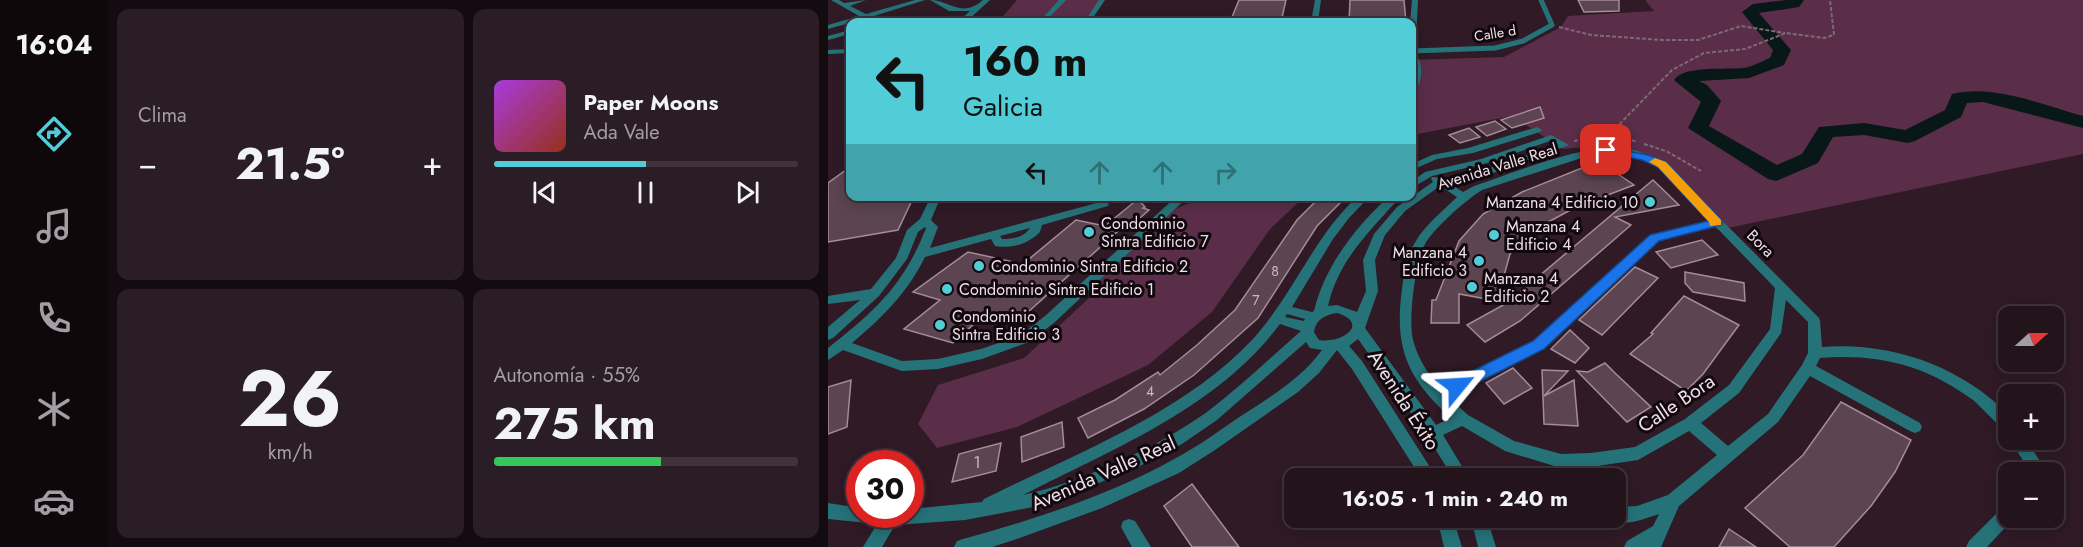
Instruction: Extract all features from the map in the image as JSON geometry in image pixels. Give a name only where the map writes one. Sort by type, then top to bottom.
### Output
[{"type":"street","points":[[834,0],[867,18]]},
{"type":"street","points":[[844,5],[863,0]]},
{"type":"street","points":[[853,18],[905,0]]},
{"type":"street","points":[[828,21],[922,0]]},
{"type":"street","points":[[933,0],[951,9],[977,9]]},
{"type":"street","points":[[967,18],[987,0]]},
{"type":"street","points":[[1046,18],[1063,0]]},
{"type":"street","points":[[1090,18],[1102,0]]},
{"type":"street","points":[[1316,18],[1318,0]]},
{"type":"street","points":[[1414,18],[1415,0]]},
{"type":"street","points":[[828,27],[846,20]]},
{"type":"street","points":[[828,38],[846,33]]},
{"type":"street","points":[[828,52],[846,51]]},
{"type":"street","points":[[1416,63],[1419,72],[1416,81]]},
{"type":"street","points":[[1416,166],[1436,157],[1470,151],[1537,130]]},
{"type":"street","name":"Avenida Valle Real","points":[[1416,182],[1429,174],[1484,161],[1551,138],[1564,145],[1492,170],[1438,182],[1416,198]]},
{"type":"street","name":"Bora","points":[[1463,197],[1478,188],[1590,152],[1623,151],[1644,157],[1662,165],[1814,321],[1815,353]]},
{"type":"street","points":[[1416,168],[1429,174],[1463,197]]},
{"type":"street","name":"Calle Bora","points":[[1463,197],[1422,241],[1411,265],[1407,297],[1406,338],[1418,371],[1437,396],[1463,419],[1510,446],[1561,461],[1638,453],[1690,423],[1734,389],[1776,330],[1781,287]]},
{"type":"street","points":[[828,335],[875,293],[902,259],[913,230],[925,220],[934,201]]},
{"type":"street","points":[[841,344],[902,366],[938,364],[982,354],[1024,339],[1050,319],[1179,201]]},
{"type":"street","points":[[978,510],[1132,436],[1185,404],[1242,358],[1281,314],[1329,235],[1359,201]]},
{"type":"street","name":"Avenida Valle Real","points":[[924,515],[978,510],[1046,498],[1118,468],[1178,439],[1257,379],[1312,322],[1348,251],[1378,212],[1390,201]]},
{"type":"street","name":"Avenida Valle Real","points":[[963,547],[1016,533],[1104,500],[1175,467],[1292,391],[1336,346],[1355,336],[1370,301],[1372,291],[1370,260],[1380,234],[1401,209],[1412,201]]},
{"type":"street","points":[[923,254],[994,235],[999,243],[1027,239],[1036,230],[1036,223],[1104,204]]},
{"type":"street","points":[[828,355],[879,314],[907,282],[923,254],[932,226],[925,220]]},
{"type":"street","points":[[1437,396],[1539,345],[1655,238],[1717,222]]},
{"type":"street","points":[[828,300],[875,293]]},
{"type":"street","points":[[1281,314],[1312,322],[1345,310],[1357,317],[1359,326]]},
{"type":"street","points":[[1312,322],[1315,344],[1336,346]]},
{"type":"street","name":"Avenida Éxito","points":[[1359,326],[1455,468]]},
{"type":"street","name":"Avenida Éxito","points":[[1336,346],[1358,365],[1423,468]]},
{"type":"street","points":[[1626,515],[1637,514],[1673,501],[1729,456],[1773,418],[1808,368],[1815,353],[1860,351],[1902,358],[1941,375],[1979,397],[1998,414]]},
{"type":"street","points":[[1808,368],[1915,427]]},
{"type":"street","points":[[1396,380],[1418,371]]},
{"type":"street","points":[[1433,433],[1463,419]]},
{"type":"street","points":[[1690,423],[1729,456]]},
{"type":"street","points":[[1633,547],[1654,540],[1673,501]]},
{"type":"street","name":"Avenida Valle Real","points":[[828,511],[846,515]]},
{"type":"street","points":[[1976,547],[1998,524]]},
{"type":"street","points":[[1130,527],[1142,547]]},
{"type":"street","points":[[872,547],[884,528]]},
{"type":"street","points":[[1448,528],[1454,547]]},
{"type":"street","points":[[1482,528],[1487,547]]},
{"type":"lane","points":[[1541,0],[1552,25]]},
{"type":"lane","name":"Calle d","points":[[1416,52],[1495,48],[1523,41],[1552,25]]},
{"type":"path","points":[[1552,25],[1591,35],[1662,40],[1698,40],[1723,34],[1731,27],[1824,38],[1834,35],[1830,0]]},
{"type":"path","points":[[1611,133],[1672,70],[1704,53],[1745,48],[1786,33]]},
{"type":"shaded area","points":[[1017,0],[1101,0],[1086,18],[1001,18]]},
{"type":"shaded area","points":[[1645,0],[2083,0],[2083,154],[1718,230],[1649,159],[1598,146],[1563,149],[1512,116],[1416,134],[1416,60],[1504,57],[1561,27],[1568,16],[1654,11]]},
{"type":"shaded area","points":[[1194,201],[1300,201],[1270,229],[1212,312],[1148,365],[1017,427],[937,448],[918,424],[938,385],[1024,358],[1098,290],[1099,276],[1177,208]]},
{"type":"building","points":[[1239,0],[1286,0],[1282,18],[1232,18]]},
{"type":"building","points":[[1350,0],[1404,0],[1406,18],[1349,18]]},
{"type":"building","points":[[1578,0],[1619,0],[1619,11],[1584,12]]},
{"type":"building","points":[[1540,107],[1544,118],[1512,128],[1501,120]]},
{"type":"building","points":[[1495,121],[1506,129],[1487,136],[1476,127]]},
{"type":"building","points":[[1469,128],[1480,137],[1460,143],[1449,135]]},
{"type":"building","points":[[1599,161],[1634,185],[1576,207],[1526,234],[1510,254],[1497,301],[1459,294],[1459,323],[1431,323],[1432,300],[1436,300],[1459,241],[1483,214],[1522,192]]},
{"type":"building","points":[[846,170],[846,201],[912,201],[898,230],[828,242],[828,183]]},
{"type":"building","points":[[1653,180],[1679,205],[1615,217],[1631,225],[1520,321],[1485,342],[1467,325],[1507,303]]},
{"type":"building","points":[[1136,201],[1140,201],[1145,207],[1143,208],[1149,210],[1132,225],[1126,224],[1017,322],[986,313],[953,343],[904,329],[940,300],[913,292],[968,252],[1023,264],[1076,220],[1105,226]]},
{"type":"building","points":[[1316,201],[1342,201],[1317,226],[1258,318],[1194,375],[1144,409],[1088,438],[1078,418],[1115,400],[1158,372],[1160,375],[1197,345],[1235,310],[1297,220]]},
{"type":"building","points":[[1702,240],[1718,255],[1671,268],[1656,252]]},
{"type":"building","points":[[1635,267],[1658,278],[1602,335],[1579,320]]},
{"type":"building","points":[[1685,272],[1744,283],[1745,301],[1693,292],[1685,283]]},
{"type":"building","points":[[1684,296],[1739,325],[1703,374],[1686,391],[1630,354],[1653,334],[1651,333]]},
{"type":"building","points":[[1570,330],[1589,348],[1575,363],[1551,349]]},
{"type":"building","points":[[1605,363],[1651,407],[1627,422],[1577,371],[1588,372]]},
{"type":"building","points":[[1513,368],[1532,388],[1504,404],[1486,383]]},
{"type":"building","points":[[1542,370],[1568,371],[1544,396],[1574,380],[1578,426],[1544,424]]},
{"type":"building","points":[[851,380],[847,427],[828,434],[828,387]]},
{"type":"building","points":[[1841,402],[1911,440],[1895,472],[1871,506],[1834,547],[1790,547],[1745,508],[1803,455]]},
{"type":"building","points":[[1062,422],[1064,447],[1022,462],[1021,437]]},
{"type":"building","points":[[1001,443],[996,471],[952,482],[959,454]]},
{"type":"building","points":[[1192,484],[1239,547],[1192,547],[1164,506]]},
{"type":"building","points":[[1729,529],[1756,547],[1719,547]]},
{"type":"waterway","points":[[1796,0],[1794,4],[1758,7],[1750,12],[1782,50],[1778,61],[1749,73],[1694,76],[1683,80],[1700,89],[1711,101],[1698,128],[1721,139],[1776,174],[1810,158],[1826,131],[1864,129],[1908,137],[1954,113],[1959,98],[1983,96],[2083,122]]},
{"type":"slow traffic","points":[[1655,162],[1662,165],[1717,222],[1714,223]]},
{"type":"place","name":"Manzana 4 Edificio 10","points":[[1650,202]]},
{"type":"place","name":"Condominio Sintra Edificio 7","points":[[1089,232]]},
{"type":"place","name":"Manzana 4 Edificio 4","points":[[1494,235]]},
{"type":"place","name":"Manzana 4 Edificio 3","points":[[1479,261]]},
{"type":"place","name":"Condominio Sintra Edificio 2","points":[[979,266]]},
{"type":"place","name":"Manzana 4 Edificio 2","points":[[1472,287]]},
{"type":"place","name":"Condominio Sintra Edificio 1","points":[[947,289]]},
{"type":"place","name":"Condominio Sintra Edificio 3","points":[[940,325]]},
{"type":"route","points":[[1457,386],[1539,345],[1655,238],[1717,222],[1662,165],[1623,151],[1606,150]]}]
